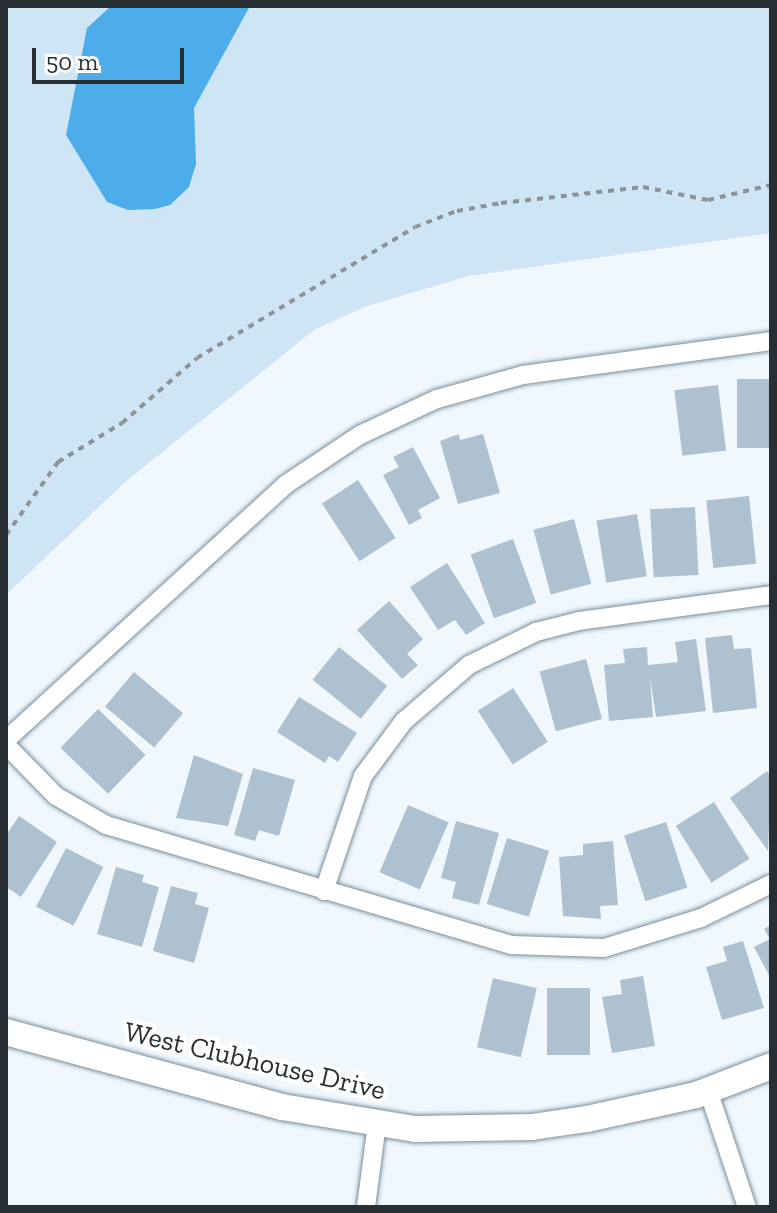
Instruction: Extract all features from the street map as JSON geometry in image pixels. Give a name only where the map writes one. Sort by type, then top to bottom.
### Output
[{"type":"street","points":[[771,341],[523,375],[437,399],[360,435],[285,485],[6,742],[56,796],[106,825],[512,945],[575,951],[655,935],[771,884]]},
{"type":"street","points":[[324,891],[363,776],[404,721],[469,665],[536,632],[579,621],[771,595]]},
{"type":"street","name":"West Clubhouse Drive","points":[[6,1032],[282,1107],[415,1129],[532,1127],[641,1109],[708,1090],[771,1066]]},
{"type":"street","points":[[708,1090],[747,1207]]},
{"type":"street","points":[[366,1207],[377,1124]]},
{"type":"path","points":[[6,535],[58,462],[122,423],[197,358],[415,227],[457,211],[501,203],[643,187],[708,200],[771,185]]},
{"type":"shaded area","points":[[6,6],[771,6],[771,233],[469,276],[367,306],[314,330],[124,483],[6,595]]},
{"type":"water","points":[[111,6],[250,6],[194,108],[196,164],[189,187],[170,205],[155,209],[128,210],[107,202],[66,135],[87,28]]},
{"type":"building","points":[[737,379],[771,379],[771,448],[737,448]]},
{"type":"building","points":[[718,385],[726,451],[682,456],[674,390]]},
{"type":"building","points":[[459,434],[460,440],[483,434],[500,493],[458,504],[440,441]]},
{"type":"building","points":[[413,447],[440,498],[418,510],[422,518],[409,525],[383,475],[399,467],[393,457]]},
{"type":"building","points":[[358,480],[396,538],[360,561],[322,503]]},
{"type":"building","points":[[749,496],[756,564],[713,568],[706,500]]},
{"type":"building","points":[[695,507],[699,575],[654,577],[650,509]]},
{"type":"building","points":[[637,514],[647,576],[606,583],[597,520]]},
{"type":"building","points":[[574,519],[591,584],[551,595],[533,530]]},
{"type":"building","points":[[513,539],[536,603],[494,618],[471,554]]},
{"type":"building","points":[[447,563],[485,623],[466,635],[455,620],[438,630],[410,587]]},
{"type":"building","points":[[389,601],[423,639],[407,654],[418,665],[402,679],[357,630]]},
{"type":"building","points":[[732,635],[734,649],[751,648],[757,708],[713,713],[705,638]]},
{"type":"building","points":[[696,639],[706,711],[656,717],[650,677],[653,717],[609,721],[604,665],[625,663],[623,649],[647,647],[648,665],[678,662],[675,642]]},
{"type":"building","points":[[339,647],[387,686],[361,719],[313,680]]},
{"type":"building","points":[[586,659],[602,719],[556,731],[540,671]]},
{"type":"building","points":[[134,672],[183,713],[154,748],[105,706]]},
{"type":"building","points":[[513,688],[548,742],[513,765],[478,711]]},
{"type":"building","points":[[299,697],[357,733],[338,762],[329,756],[325,763],[277,732]]},
{"type":"building","points":[[98,709],[145,755],[108,794],[60,748]]},
{"type":"building","points":[[194,755],[243,774],[228,826],[176,818]]},
{"type":"building","points":[[253,768],[295,780],[279,836],[259,830],[255,841],[234,835]]},
{"type":"building","points":[[767,771],[771,777],[768,851],[730,798]]},
{"type":"building","points":[[714,802],[750,859],[711,883],[676,826]]},
{"type":"building","points":[[408,805],[449,822],[420,889],[379,872]]},
{"type":"building","points":[[19,816],[57,842],[21,897],[6,887],[6,835]]},
{"type":"building","points":[[456,821],[499,833],[479,905],[452,898],[456,882],[441,878]]},
{"type":"building","points":[[666,822],[687,888],[645,901],[624,836]]},
{"type":"building","points":[[507,838],[549,851],[529,917],[487,904]]},
{"type":"building","points":[[613,841],[618,905],[600,906],[601,919],[563,916],[559,857],[583,855],[583,844]]},
{"type":"building","points":[[66,848],[103,867],[73,926],[36,907]]},
{"type":"building","points":[[116,867],[144,875],[142,882],[159,887],[142,947],[97,934]]},
{"type":"building","points":[[171,886],[198,893],[195,904],[209,908],[194,963],[153,951]]},
{"type":"building","points":[[771,925],[771,979],[754,947],[770,939],[764,929]]},
{"type":"building","points":[[743,941],[764,1008],[722,1020],[706,967],[727,961],[723,947]]},
{"type":"building","points":[[643,976],[655,1046],[612,1053],[602,997],[622,994],[620,980]]},
{"type":"building","points":[[493,978],[537,988],[521,1057],[477,1047]]},
{"type":"building","points":[[547,988],[590,988],[590,1055],[547,1055]]}]
